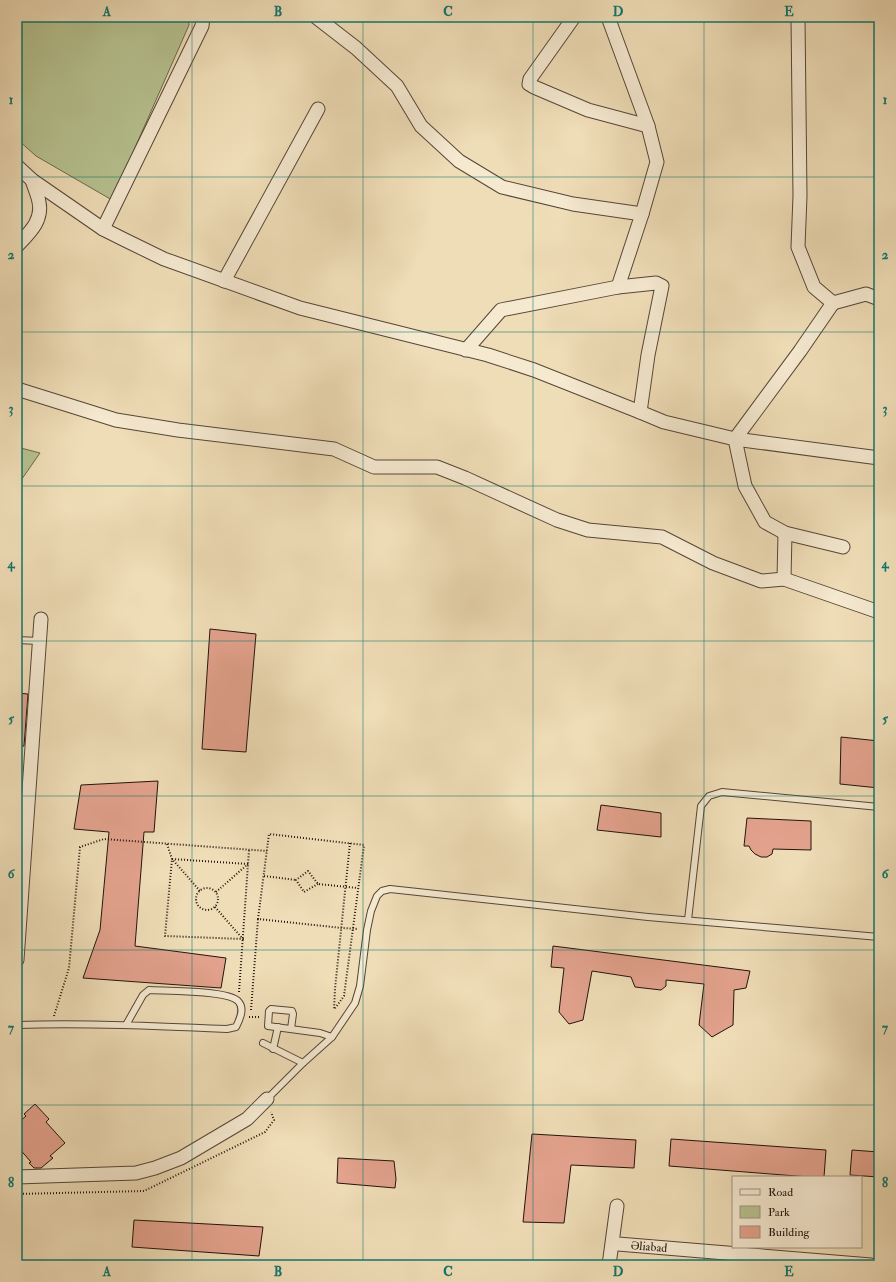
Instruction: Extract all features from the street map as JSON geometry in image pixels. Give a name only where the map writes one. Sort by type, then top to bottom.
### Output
[{"type":"street","points":[[103,229],[202,26],[203,17]]},
{"type":"street","points":[[316,17],[356,48],[397,86],[421,126],[459,161],[502,187],[573,204],[642,214]]},
{"type":"street","points":[[574,17],[530,79],[529,84],[534,88],[588,110],[648,126]]},
{"type":"street","points":[[608,17],[648,126],[657,162],[618,287]]},
{"type":"street","points":[[798,17],[800,196],[798,247],[814,287],[833,303]]},
{"type":"street","points":[[224,281],[318,109]]},
{"type":"street","points":[[17,166],[32,180],[103,229],[164,259],[300,308],[488,355],[534,370],[664,422],[736,439],[879,458]]},
{"type":"street","points":[[17,246],[32,230],[40,217],[39,202],[32,180]]},
{"type":"street","points":[[466,350],[500,310],[618,287],[656,284],[662,286],[648,355],[640,412]]},
{"type":"street","points":[[843,547],[785,533],[765,522],[745,486],[736,439],[833,303],[866,294],[879,299]]},
{"type":"street","points":[[17,389],[116,420],[178,430],[288,442],[334,449],[374,467],[437,467],[465,478],[557,520],[588,530],[662,537],[713,563],[761,581],[784,579],[879,612]]},
{"type":"street","points":[[784,579],[785,533]]},
{"type":"street","points":[[17,960],[41,619]]},
{"type":"street","points":[[17,1177],[136,1173],[155,1168],[181,1158],[247,1119],[267,1099]]},
{"type":"street","points":[[609,1265],[616,1206]]},
{"type":"street","name":"Əliabad","points":[[618,1244],[871,1265]]},
{"type":"lane","points":[[17,640],[39,642]]},
{"type":"lane","points":[[688,920],[701,806],[709,796],[722,792],[879,807]]},
{"type":"lane","points":[[267,1099],[332,1037],[355,1003],[360,986],[367,930],[371,911],[377,896],[390,889],[688,920],[879,937]]},
{"type":"lane","points":[[17,1025],[126,1025],[227,1029],[236,1027],[241,1016],[241,1009],[238,1001],[231,996],[149,990],[143,995],[126,1025]]},
{"type":"lane","points":[[291,1029],[294,1014],[292,1011],[271,1009],[269,1011],[268,1026],[320,1033],[332,1037]]},
{"type":"lane","points":[[273,1049],[278,1027]]},
{"type":"lane","points":[[263,1043],[304,1063]]},
{"type":"path","points":[[251,1016],[258,919],[269,834],[350,843],[364,845],[344,996],[334,1009],[350,843]]},
{"type":"path","points":[[52,1024],[69,968],[80,847],[104,839],[267,851]]},
{"type":"path","points":[[167,844],[172,859],[200,891]]},
{"type":"path","points":[[238,1001],[249,850]]},
{"type":"path","points":[[172,859],[248,864]]},
{"type":"path","points":[[172,859],[165,936],[243,939]]},
{"type":"path","points":[[216,892],[248,864]]},
{"type":"path","points":[[264,876],[296,880],[308,871],[318,884]]},
{"type":"path","points":[[296,880],[304,892],[318,884],[358,888]]},
{"type":"path","points":[[204,888],[208,888],[216,892],[218,900],[215,907],[207,910],[199,906],[197,898],[200,891],[204,888]]},
{"type":"path","points":[[215,907],[243,939]]},
{"type":"path","points":[[258,919],[367,930]]},
{"type":"path","points":[[241,1016],[268,1017]]},
{"type":"green space","points":[[17,17],[188,17],[189,25],[112,200],[36,156],[17,139]]},
{"type":"green space","points":[[17,447],[40,453],[17,486]]},
{"type":"building","points":[[210,629],[256,634],[246,752],[202,749]]},
{"type":"building","points":[[17,693],[28,694],[24,746],[17,746]]},
{"type":"building","points":[[841,737],[879,741],[879,788],[840,784]]},
{"type":"building","points":[[158,781],[154,832],[144,832],[135,946],[226,958],[221,988],[83,978],[100,930],[109,832],[74,829],[81,785]]},
{"type":"building","points":[[601,805],[661,813],[661,837],[597,830]]},
{"type":"building","points":[[747,818],[811,821],[811,850],[773,849],[772,854],[767,857],[761,857],[755,854],[749,846],[744,846]]},
{"type":"building","points":[[553,946],[750,971],[746,988],[734,990],[733,1025],[712,1037],[699,1025],[704,984],[666,980],[666,986],[661,990],[635,987],[631,977],[592,971],[583,1020],[569,1024],[559,1012],[564,968],[551,967]]},
{"type":"building","points":[[35,1104],[49,1119],[46,1122],[65,1143],[50,1156],[53,1158],[41,1168],[34,1168],[29,1163],[31,1162],[17,1146],[17,1124],[26,1116],[24,1114]]},
{"type":"building","points":[[532,1134],[636,1140],[634,1168],[571,1165],[564,1223],[523,1222]]},
{"type":"building","points":[[671,1139],[826,1150],[824,1176],[796,1176],[669,1166]]},
{"type":"building","points":[[852,1150],[879,1152],[879,1177],[850,1175]]},
{"type":"building","points":[[338,1158],[394,1161],[396,1179],[395,1188],[337,1183]]},
{"type":"building","points":[[134,1220],[263,1227],[259,1256],[132,1247]]}]
